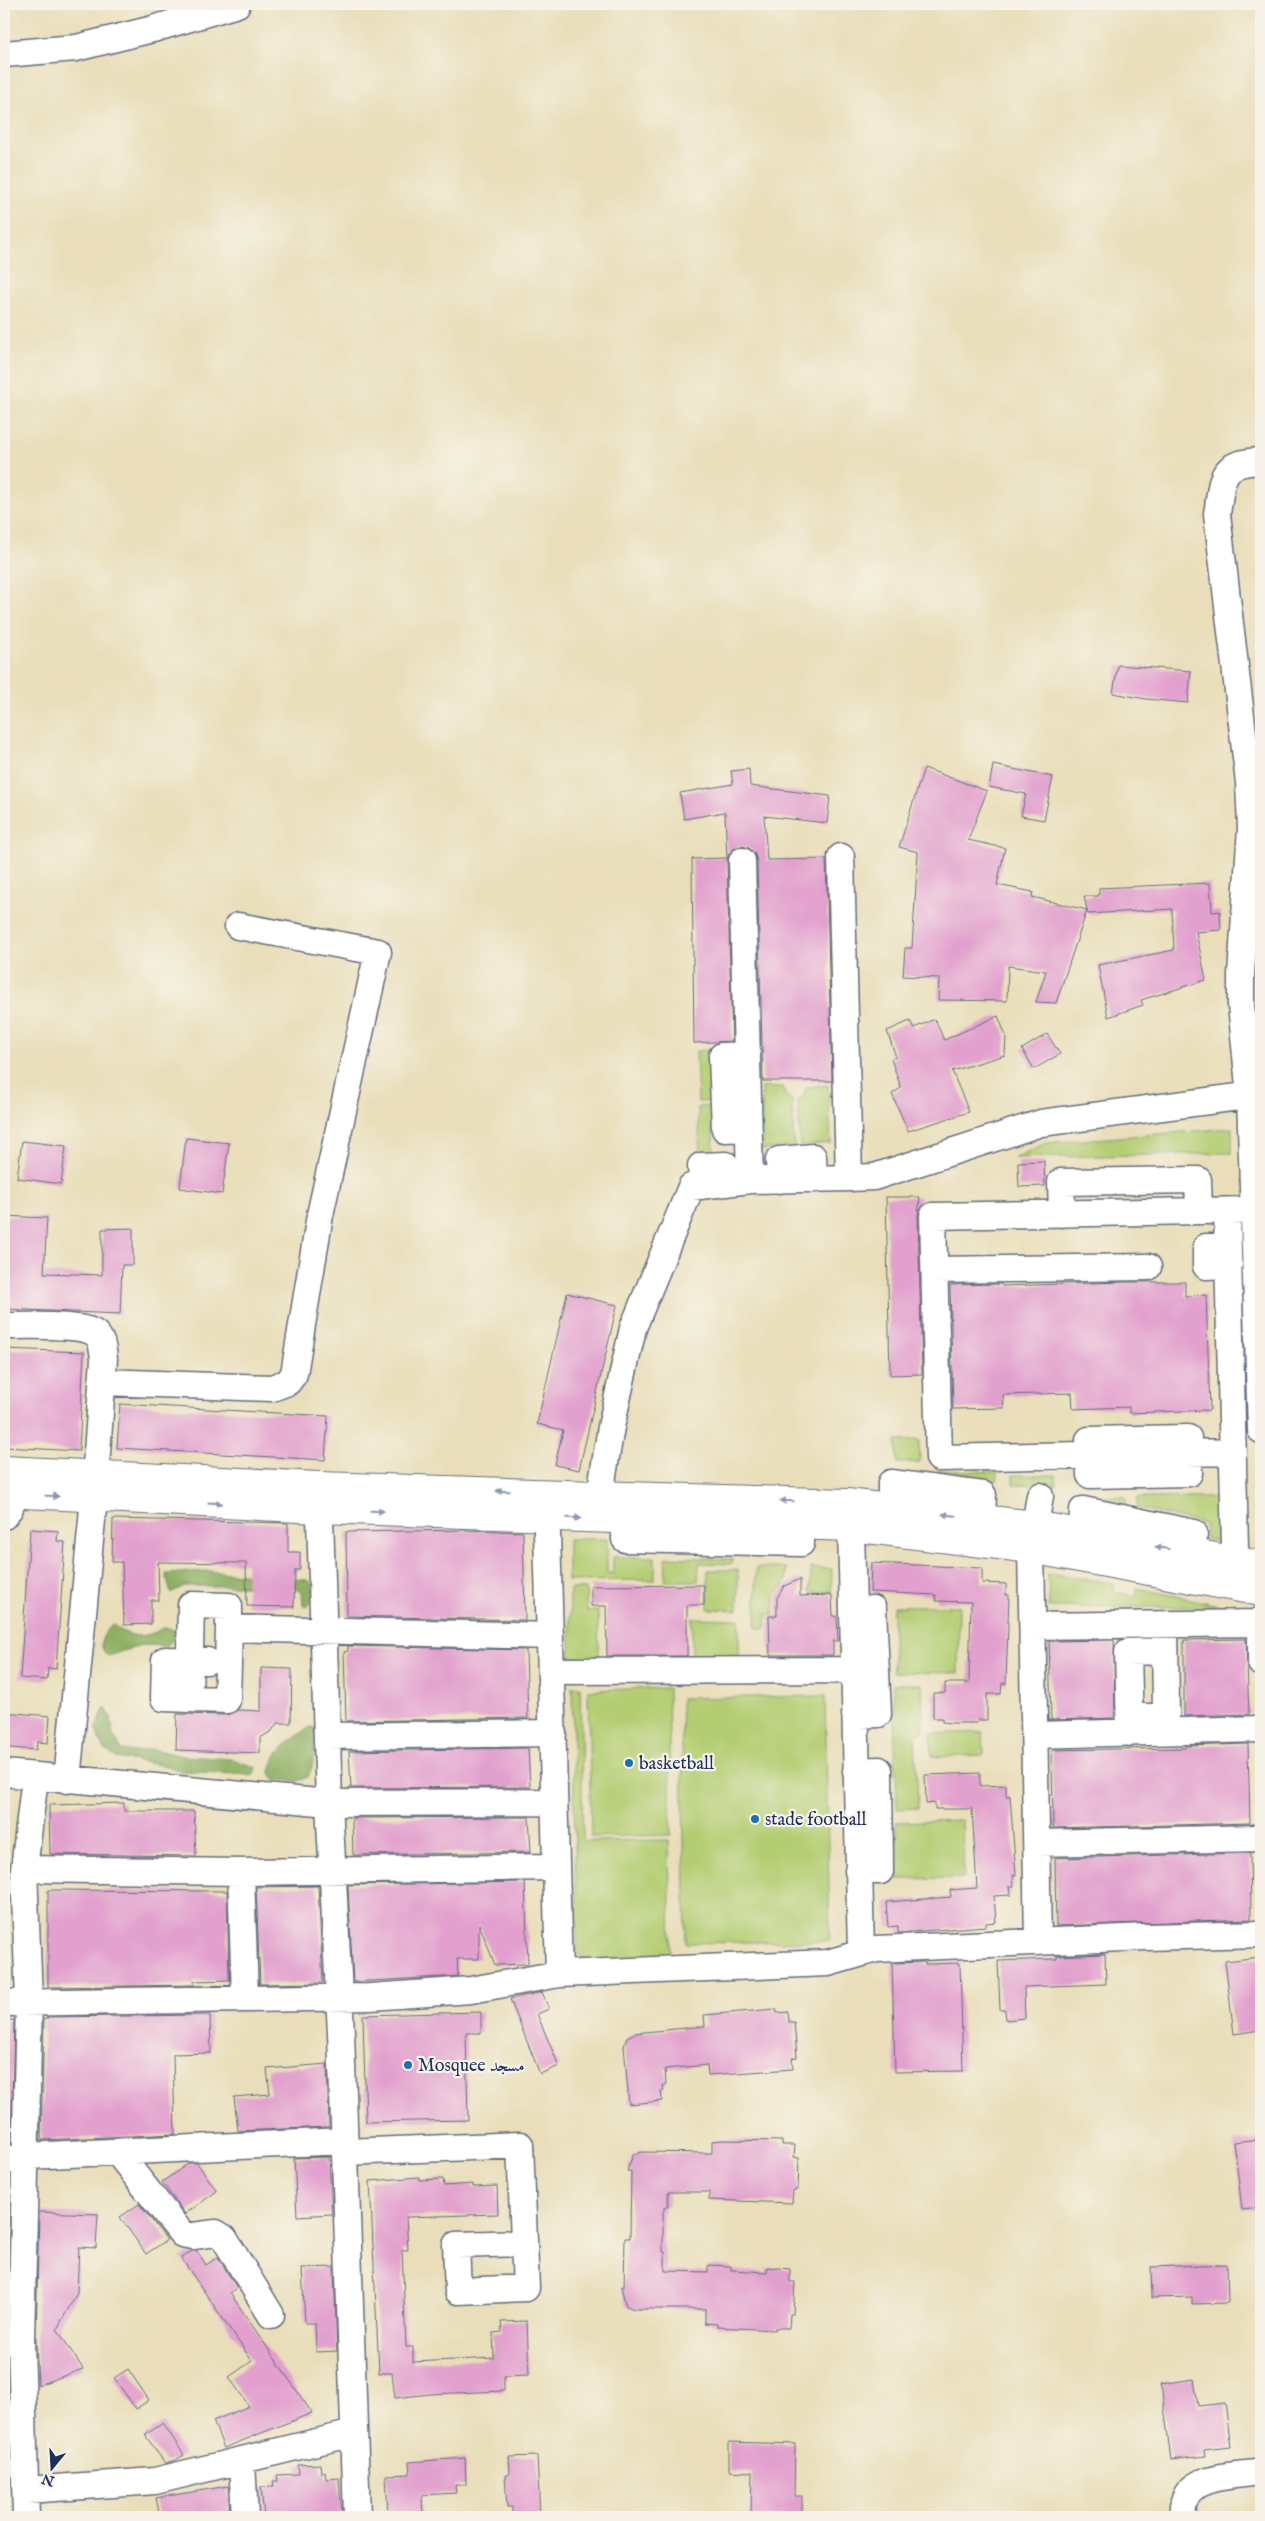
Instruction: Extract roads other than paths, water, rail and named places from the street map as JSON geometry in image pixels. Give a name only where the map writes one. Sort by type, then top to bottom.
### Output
[{"type":"street","points":[[4,54],[76,48],[153,29],[237,4]]},
{"type":"street","points":[[1261,461],[1235,463],[1228,470],[1221,484],[1217,514],[1249,784],[1251,828],[1240,975],[1241,1004],[1256,1095],[1254,1210],[1261,1430]]},
{"type":"street","points":[[841,857],[850,1178]]},
{"type":"street","points":[[726,1183],[748,1128],[725,1129],[722,1056],[747,1055],[742,861]]},
{"type":"street","points":[[102,1382],[272,1388],[288,1382],[294,1374],[320,1215],[378,952],[238,926]]},
{"type":"street","points":[[600,1494],[611,1427],[633,1328],[691,1187],[780,1180],[779,1160],[813,1157],[814,1179],[874,1177],[1041,1123],[1256,1095]]},
{"type":"street","points":[[1062,1214],[1061,1182],[1198,1180],[1199,1211]]},
{"type":"street","points":[[1090,1455],[939,1458],[933,1202],[1006,1201],[986,1231],[1155,1228],[1155,1212]]},
{"type":"street","points":[[1227,1210],[1235,1547]]},
{"type":"street","points":[[995,1215],[1254,1210]]},
{"type":"street","points":[[935,1270],[1148,1268]]},
{"type":"street","points":[[4,1326],[77,1328],[93,1332],[102,1343],[104,1359],[94,1486],[67,1780]]},
{"type":"street","points":[[1188,1438],[1189,1473],[1090,1475],[1090,1455],[1089,1440],[1188,1438]]},
{"type":"street","points":[[1189,1453],[1233,1452]]},
{"type":"street","points":[[5,1493],[94,1486],[319,1497],[547,1504],[626,1520],[800,1526],[891,1508],[982,1519],[1033,1537],[1261,1592]]},
{"type":"street","points":[[547,1504],[600,1494],[849,1515],[1033,1537],[1082,1534],[1261,1565]]},
{"type":"street","points":[[1038,1942],[1033,1537],[1040,1496]]},
{"type":"street","points":[[319,1497],[325,1631],[329,1803],[345,2146],[357,2517]]},
{"type":"street","points":[[547,1504],[559,1974]]},
{"type":"street","points":[[849,1515],[853,1610],[873,1609],[865,1671],[878,1714],[855,1715],[856,1771],[879,1770],[880,1871],[858,1871],[861,1952]]},
{"type":"street","points":[[191,1605],[229,1606],[229,1628],[227,1700],[189,1699],[191,1605]]},
{"type":"street","points":[[1034,1626],[1261,1622],[1261,1663]]},
{"type":"street","points":[[1034,1735],[1129,1725],[1166,1717],[1165,1625]]},
{"type":"street","points":[[229,1628],[550,1636]]},
{"type":"street","points":[[1129,1725],[1128,1652],[1165,1652]]},
{"type":"street","points":[[190,1661],[228,1662]]},
{"type":"street","points":[[552,1671],[865,1671]]},
{"type":"street","points":[[1129,1725],[1261,1729]]},
{"type":"street","points":[[327,1736],[553,1733]]},
{"type":"street","points":[[4,1774],[329,1803],[554,1802]]},
{"type":"street","points":[[26,2517],[27,2490],[15,2464],[21,2342],[15,2158],[16,2002],[24,1869],[35,1777]]},
{"type":"street","points":[[1037,1843],[1261,1838]]},
{"type":"street","points":[[24,1869],[241,1872],[556,1867]]},
{"type":"street","points":[[241,1872],[245,1998]]},
{"type":"street","points":[[16,2002],[370,1997],[471,1990],[559,1974],[828,1963],[849,1959],[861,1952],[876,1949],[1261,1934]]},
{"type":"street","points":[[15,2158],[117,2152],[345,2146],[520,2145],[524,2243]]},
{"type":"street","points":[[117,2152],[182,2234],[193,2236],[216,2233],[224,2238],[271,2315]]},
{"type":"street","points":[[27,2490],[155,2482],[354,2434]]},
{"type":"street","points":[[242,2462],[246,2517]]},
{"type":"street","points":[[1183,2517],[1185,2496],[1204,2480],[1261,2472]]},
{"type":"place","name":"basketball","points":[[629,1763]]},
{"type":"place","name":"stade football","points":[[755,1819]]},
{"type":"place","name":"Mosquee مسجد","points":[[408,2065]]}]
